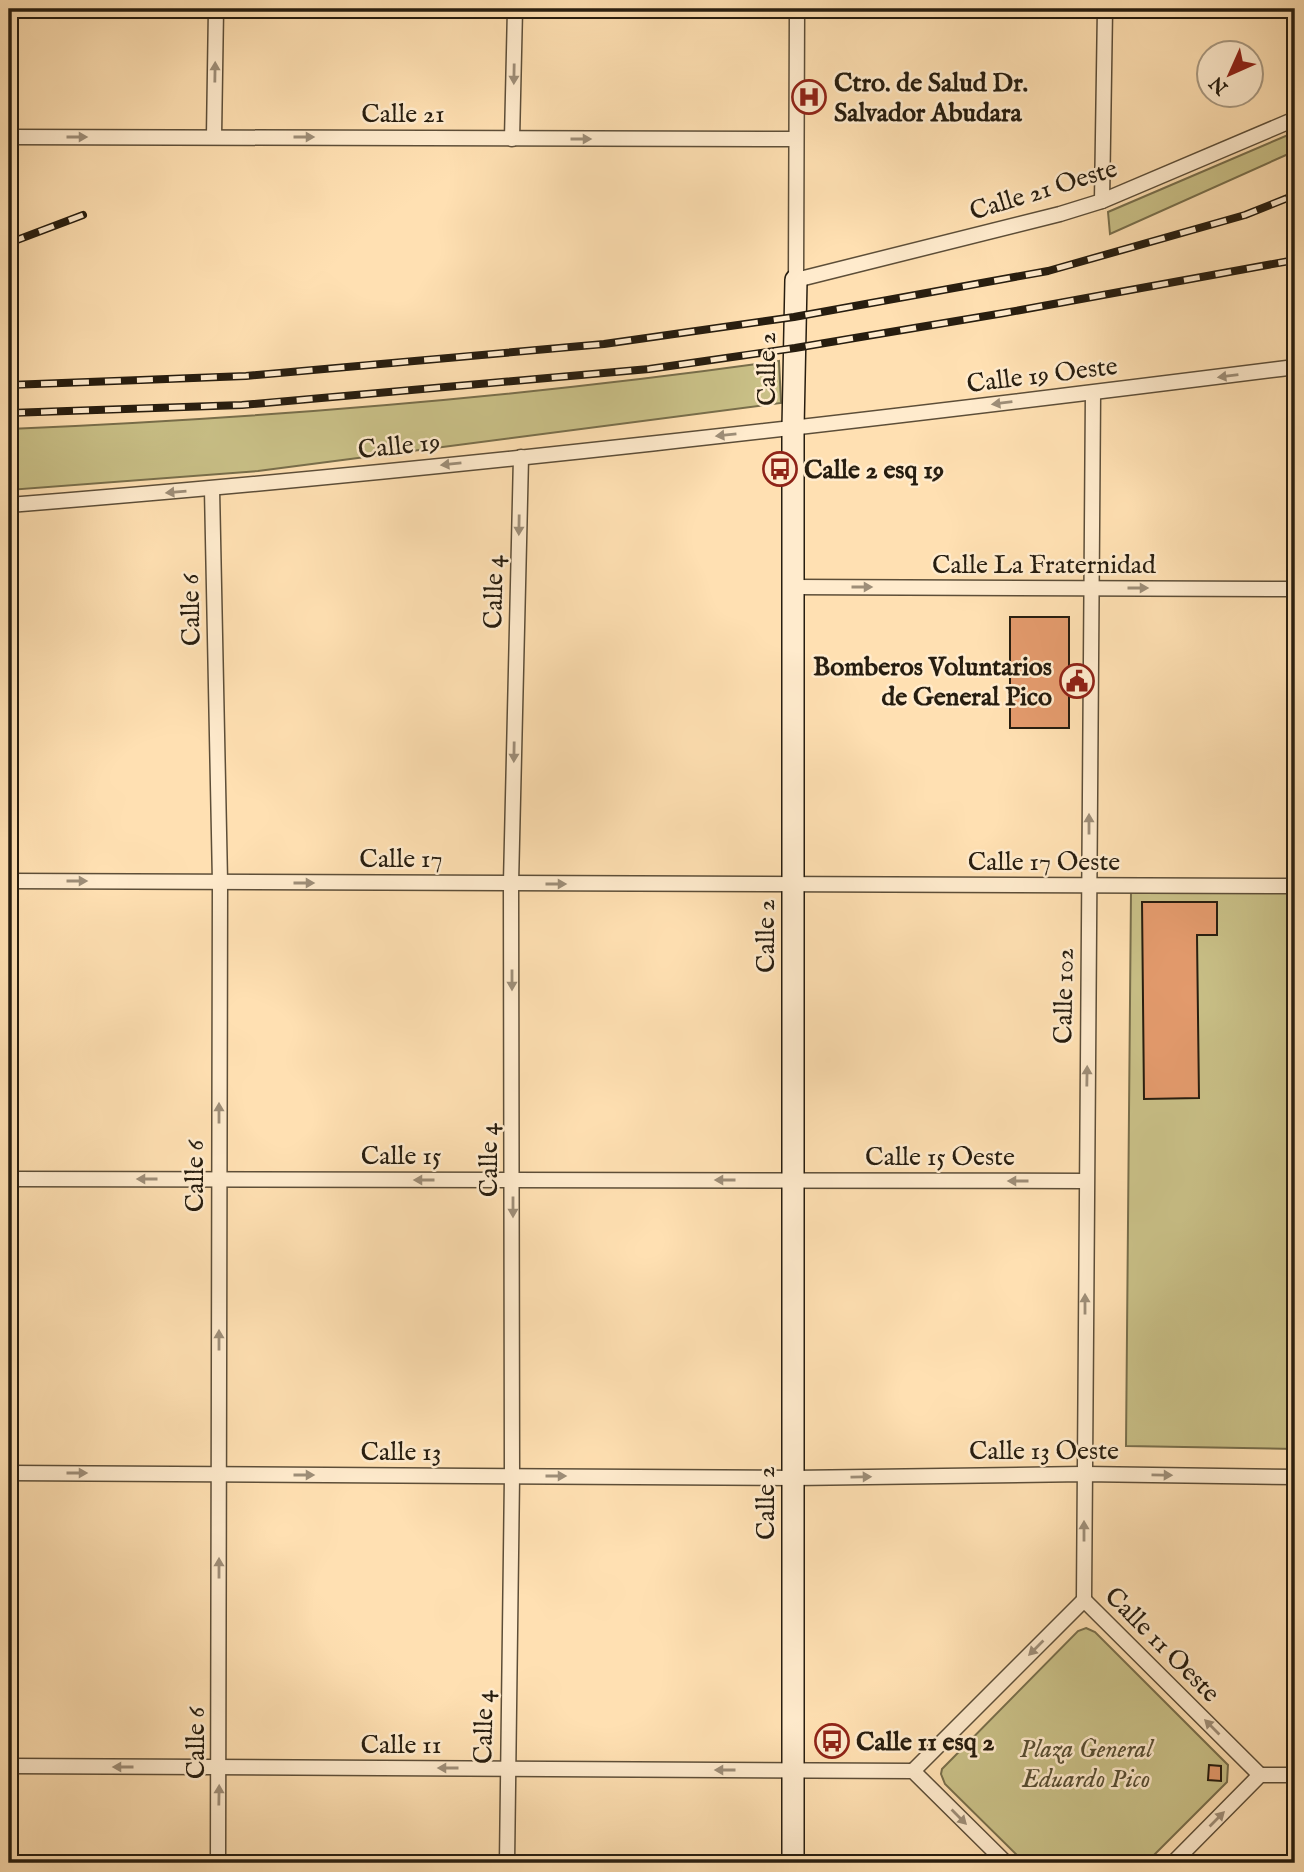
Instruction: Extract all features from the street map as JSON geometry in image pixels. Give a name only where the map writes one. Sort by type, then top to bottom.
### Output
[{"type":"street","points":[[214,136],[216,9]]},
{"type":"street","points":[[512,139],[515,9]]},
{"type":"street","name":"Calle 2","points":[[793,1863],[793,428],[797,9]]},
{"type":"street","points":[[1102,201],[1105,9]]},
{"type":"street","name":"Calle 21 Oeste","points":[[796,280],[1102,201],[1295,119]]},
{"type":"street","name":"Calle 21","points":[[9,137],[796,139]]},
{"type":"street","name":"Calle 19 Oeste","points":[[793,428],[1295,367]]},
{"type":"street","name":"Calle 102","points":[[1084,1600],[1093,393]]},
{"type":"street","name":"Calle 19","points":[[9,505],[212,489],[793,428]]},
{"type":"street","name":"Calle 4","points":[[508,1863],[513,1180],[511,883],[521,457]]},
{"type":"street","name":"Calle 6","points":[[212,489],[220,882],[218,1863]]},
{"type":"street","name":"Calle La Fraternidad","points":[[793,587],[1295,589]]},
{"type":"street","name":"Calle 17","points":[[9,881],[793,884]]},
{"type":"street","name":"Calle 17 Oeste","points":[[793,884],[1295,886]]},
{"type":"street","name":"Calle 15","points":[[9,1179],[793,1181]]},
{"type":"street","name":"Calle 15 Oeste","points":[[793,1181],[1086,1181]]},
{"type":"street","name":"Calle 13","points":[[9,1473],[793,1478]]},
{"type":"street","name":"Calle 13 Oeste","points":[[793,1478],[1084,1474],[1295,1477]]},
{"type":"street","name":"Calle 11 Oeste","points":[[913,1771],[1084,1600],[1261,1775]]},
{"type":"street","name":"Calle 11","points":[[9,1766],[793,1770]]},
{"type":"street","points":[[793,1770],[913,1771],[1006,1863]]},
{"type":"street","points":[[1173,1863],[1261,1775],[1295,1775]]},
{"type":"green space","points":[[1295,132],[1295,151],[1110,234],[1108,212]]},
{"type":"green space","points":[[779,361],[781,403],[258,471],[9,490],[9,429],[202,419],[395,404],[587,385]]},
{"type":"green space","points":[[1131,891],[1295,893],[1295,1449],[1126,1446]]},
{"type":"green space","name":"Plaza General Eduardo Pico","points":[[1086,1628],[1095,1632],[1228,1765],[1227,1782],[1146,1863],[1025,1863],[945,1784],[942,1769],[1078,1631]]},
{"type":"building","points":[[1010,617],[1069,617],[1069,728],[1010,728]]},
{"type":"building","points":[[1142,902],[1217,902],[1217,935],[1197,935],[1199,1098],[1144,1099]]},
{"type":"building","points":[[1209,1765],[1221,1766],[1221,1781],[1208,1780]]},
{"type":"railway","points":[[9,385],[246,376],[604,344],[794,317],[1048,271],[1245,215],[1295,195]]},
{"type":"railway","points":[[9,243],[83,215]]},
{"type":"railway","points":[[9,413],[242,405],[649,369],[1004,313],[1295,260]]},
{"type":"place","name":"Ctro. de Salud Dr. Salvador Abudara","points":[[809,97]]},
{"type":"place","name":"Calle 2 esq 19","points":[[780,469]]},
{"type":"place","name":"Bomberos Voluntarios de General Pico","points":[[1077,681]]},
{"type":"place","name":"Calle 11 esq 2","points":[[832,1741]]}]
